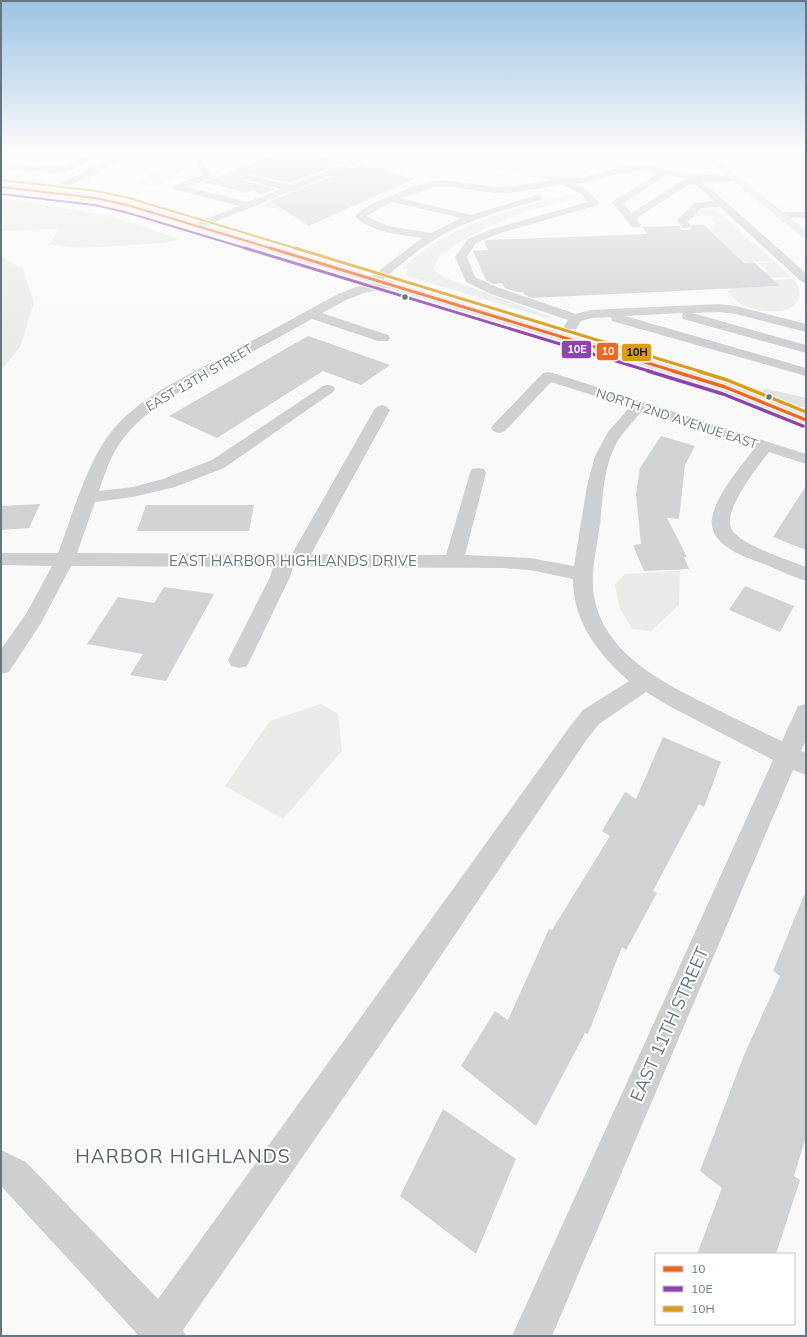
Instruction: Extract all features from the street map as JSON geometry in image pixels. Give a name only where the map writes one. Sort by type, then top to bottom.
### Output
[{"type":"main road","points":[[162,216],[725,387],[806,420]]},
{"type":"main road","points":[[783,216],[806,235]]},
{"type":"main road","points":[[725,387],[766,393],[806,403]]},
{"type":"street","points":[[197,226],[220,216]]},
{"type":"street","points":[[361,216],[371,223],[396,231],[433,236]]},
{"type":"street","points":[[465,216],[472,218]]},
{"type":"street","points":[[376,280],[433,236],[476,216]]},
{"type":"street","points":[[551,216],[496,231],[472,241],[461,257],[470,279],[494,291],[574,322],[590,314],[719,308],[736,310],[803,328],[806,314]]},
{"type":"street","points":[[629,216],[634,223],[633,216]]},
{"type":"street","points":[[686,216],[682,220],[686,226]]},
{"type":"street","points":[[736,216],[806,279]]},
{"type":"street","name":"EAST 13TH STREET","points":[[342,296],[360,290],[376,280]]},
{"type":"street","name":"EAST 13TH STREET","points":[[1,666],[34,618],[65,559],[106,452],[115,438],[128,423],[142,411],[171,391],[342,296],[376,280]]},
{"type":"street","points":[[669,311],[806,349]]},
{"type":"street","points":[[311,314],[383,338]]},
{"type":"street","points":[[604,314],[806,372]]},
{"type":"street","name":"NORTH 2ND AVENUE EAST","points":[[499,428],[548,376],[806,459]]},
{"type":"street","points":[[88,498],[133,492],[162,485],[218,464],[328,389]]},
{"type":"street","points":[[639,406],[617,430],[608,445],[598,474],[583,574],[584,593],[593,624],[607,647],[629,669],[656,688],[796,760]]},
{"type":"street","points":[[240,660],[280,577],[292,560],[382,410]]},
{"type":"street","points":[[765,446],[730,497],[720,519],[721,528],[733,542],[742,548],[806,574]]},
{"type":"street","points":[[454,561],[478,473]]},
{"type":"street","name":"EAST HARBOR HIGHLANDS DRIVE","points":[[1,559],[502,562],[530,564],[583,574]]},
{"type":"street","points":[[1,1168],[14,1174],[163,1332],[579,732],[591,717],[646,681]]},
{"type":"street","name":"EAST 11TH STREET","points":[[532,1336],[796,760],[806,713]]},
{"type":"shaded area","points":[[1,216],[111,216],[180,239],[163,243],[91,248],[50,244],[58,230],[56,229],[1,231]]},
{"type":"shaded area","points":[[493,216],[512,216],[484,229],[455,245],[438,258],[433,270],[446,278],[551,317],[550,319],[407,276],[406,272],[408,269],[403,268],[420,253],[459,230]]},
{"type":"shaded area","points":[[710,216],[724,216],[773,261],[718,263],[695,239],[719,238],[709,229],[716,224],[711,220],[714,217]]},
{"type":"shaded area","points":[[1,256],[23,269],[34,303],[20,347],[1,370]]},
{"type":"shaded area","points":[[775,262],[791,277],[771,278],[765,272],[768,271],[758,263]]},
{"type":"shaded area","points":[[793,279],[797,284],[800,295],[796,304],[786,310],[771,311],[747,307],[727,291],[733,288],[779,286],[773,280]]},
{"type":"shaded area","points":[[680,571],[679,605],[651,631],[632,629],[620,609],[615,584],[625,574]]},
{"type":"shaded area","points":[[321,704],[338,714],[342,751],[283,819],[225,786],[270,721]]},
{"type":"building","points":[[294,216],[330,216],[309,226]]},
{"type":"building","points":[[692,225],[704,225],[744,263],[754,262],[780,286],[532,298],[525,295],[523,292],[517,292],[505,288],[502,283],[493,284],[486,280],[473,251],[488,250],[484,241],[486,240],[647,234],[642,227],[679,226],[682,230],[690,230]]},
{"type":"building","points":[[308,336],[390,365],[361,385],[323,371],[217,438],[169,416]]},
{"type":"building","points":[[661,436],[695,446],[685,465],[679,519],[667,518],[687,557],[684,557],[689,569],[644,571],[633,545],[641,544],[636,494],[640,468]]},
{"type":"building","points":[[806,486],[806,550],[773,537]]},
{"type":"building","points":[[40,504],[29,528],[1,530],[1,506]]},
{"type":"building","points":[[146,505],[254,505],[249,531],[137,531]]},
{"type":"building","points":[[745,586],[794,606],[780,632],[729,610]]},
{"type":"building","points":[[164,587],[214,594],[166,681],[130,675],[143,654],[87,644],[118,597],[154,603]]},
{"type":"building","points":[[663,737],[721,762],[704,807],[699,804],[653,891],[657,893],[626,950],[622,947],[588,1034],[585,1033],[536,1126],[461,1066],[495,1011],[508,1020],[549,929],[552,930],[610,836],[602,831],[625,792],[636,799]]},
{"type":"building","points":[[805,893],[806,1137],[794,1176],[800,1180],[776,1253],[697,1253],[722,1188],[700,1171],[744,1055],[780,976],[773,971]]},
{"type":"building","points":[[443,1109],[516,1159],[476,1254],[400,1196]]},
{"type":"transit line","name":"10E","points":[[139,216],[723,394],[803,426]]},
{"type":"transit line","name":"10","points":[[164,216],[725,387],[806,420]]},
{"type":"transit line","name":"10H","points":[[189,216],[727,380],[806,412]]},
{"type":"district","name":"HARBOR HIGHLANDS","points":[[183,1156]]}]
